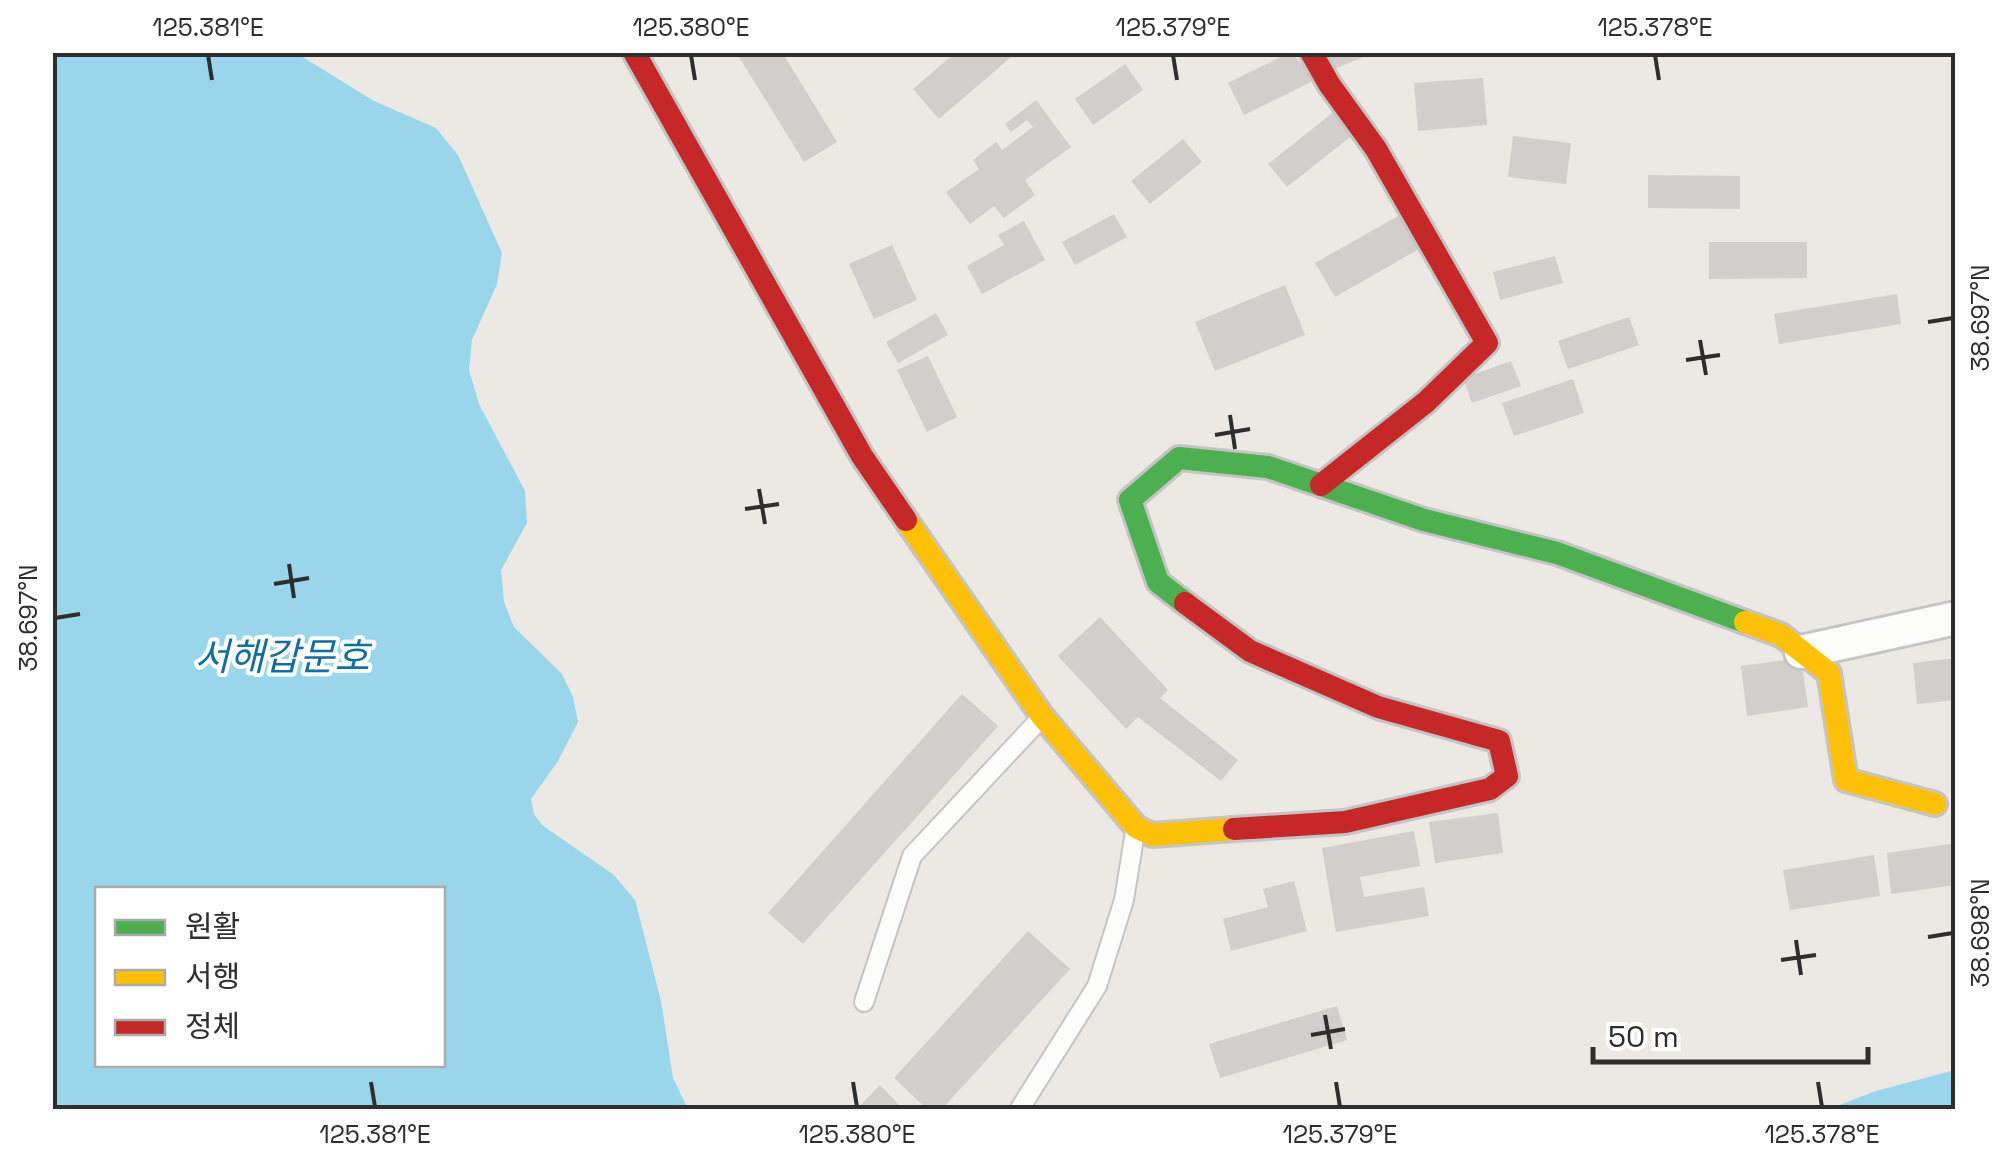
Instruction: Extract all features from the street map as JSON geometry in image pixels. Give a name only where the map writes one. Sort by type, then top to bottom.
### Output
[{"type":"street","points":[[634,52],[862,456],[1042,716],[1136,827],[1152,835],[1345,822],[1490,788],[1507,776],[1499,741],[1378,707],[1250,651],[1158,582],[1130,500],[1178,458],[1268,467],[1424,520],[1557,553],[1780,636],[1829,673],[1846,780],[1936,804]]},
{"type":"street","points":[[1311,52],[1328,84],[1376,149],[1487,343],[1426,402],[1321,485]]},
{"type":"street","points":[[1801,652],[1956,618]]},
{"type":"lane","points":[[864,1002],[912,856],[1042,716]]},
{"type":"lane","points":[[1019,1110],[1097,986],[1124,900],[1136,827]]},
{"type":"water","name":"서해갑문호","points":[[52,53],[296,53],[374,101],[436,128],[458,155],[502,253],[497,284],[472,340],[469,370],[479,404],[525,491],[527,523],[501,570],[504,602],[514,627],[562,674],[573,697],[578,722],[558,761],[531,799],[534,814],[542,825],[614,875],[635,900],[661,1001],[673,1078],[688,1109],[53,1109]]},
{"type":"water","points":[[1955,1070],[1955,1109],[1829,1109],[1876,1091]]},
{"type":"building","points":[[746,52],[782,52],[837,142],[804,162],[739,57]]},
{"type":"building","points":[[956,52],[1017,52],[939,119],[913,89]]},
{"type":"building","points":[[1291,52],[1315,80],[1244,115],[1228,83]]},
{"type":"building","points":[[1318,52],[1373,52],[1373,53],[1327,72]]},
{"type":"building","points":[[1125,64],[1143,90],[1093,125],[1075,99]]},
{"type":"building","points":[[1483,78],[1487,125],[1418,131],[1414,83]]},
{"type":"building","points":[[1036,100],[1071,147],[1025,180],[1035,195],[1004,218],[994,206],[970,224],[946,192],[979,169],[973,160],[996,142],[1002,150],[1033,127],[1027,120],[1011,132],[1005,124]]},
{"type":"building","points":[[1340,107],[1359,130],[1287,187],[1268,164]]},
{"type":"building","points":[[1513,136],[1571,143],[1566,184],[1508,177]]},
{"type":"building","points":[[1183,139],[1202,162],[1150,204],[1131,181]]},
{"type":"building","points":[[1648,175],[1740,176],[1740,209],[1648,208]]},
{"type":"building","points":[[1407,211],[1426,245],[1335,297],[1315,263]]},
{"type":"building","points":[[1114,214],[1127,237],[1075,265],[1062,242]]},
{"type":"building","points":[[1024,221],[1045,260],[982,294],[967,266],[1004,245],[998,235]]},
{"type":"building","points":[[1709,242],[1807,242],[1807,278],[1709,279]]},
{"type":"building","points":[[892,245],[917,300],[874,319],[849,264]]},
{"type":"building","points":[[1555,256],[1563,283],[1500,300],[1493,272]]},
{"type":"building","points":[[1285,285],[1305,335],[1215,371],[1195,322]]},
{"type":"building","points":[[1897,294],[1901,324],[1779,344],[1774,314]]},
{"type":"building","points":[[936,313],[948,335],[898,363],[886,342]]},
{"type":"building","points":[[1629,317],[1639,345],[1568,369],[1558,341]]},
{"type":"building","points":[[928,356],[957,417],[927,432],[897,370]]},
{"type":"building","points":[[1511,361],[1521,386],[1472,403],[1463,378]]},
{"type":"building","points":[[1573,379],[1584,413],[1514,436],[1502,403]]},
{"type":"building","points":[[1100,617],[1168,690],[1160,698],[1238,760],[1221,781],[1138,717],[1126,729],[1058,656]]},
{"type":"building","points":[[1801,658],[1808,707],[1747,716],[1741,666]]},
{"type":"building","points":[[1956,658],[1956,700],[1917,704],[1913,663]]},
{"type":"building","points":[[962,694],[998,726],[803,944],[768,913]]},
{"type":"building","points":[[1498,813],[1503,853],[1435,863],[1429,822]]},
{"type":"building","points":[[1414,831],[1420,866],[1360,877],[1364,897],[1424,887],[1429,916],[1336,932],[1322,848]]},
{"type":"building","points":[[1956,843],[1956,885],[1891,894],[1887,853]]},
{"type":"building","points":[[1874,855],[1880,896],[1790,910],[1783,870]]},
{"type":"building","points":[[1294,881],[1307,931],[1231,951],[1223,919],[1268,907],[1263,889]]},
{"type":"building","points":[[1028,931],[1070,969],[941,1110],[928,1110],[894,1078]]},
{"type":"building","points":[[1337,1006],[1347,1040],[1220,1078],[1209,1044]]},
{"type":"building","points":[[880,1085],[904,1110],[856,1110]]},
{"type":"traffic: fast","points":[[1185,603],[1158,582],[1130,500],[1179,458],[1268,467],[1424,520],[1557,553],[1745,622]]},
{"type":"traffic: slow","points":[[906,520],[1042,716],[1136,827],[1152,835],[1234,829]]},
{"type":"traffic: slow","points":[[1745,622],[1781,635],[1829,673],[1846,780],[1935,804]]},
{"type":"traffic: jam","points":[[634,52],[862,456],[906,520]]},
{"type":"traffic: jam","points":[[1311,52],[1376,149],[1487,343],[1426,402],[1321,485]]},
{"type":"traffic: jam","points":[[1185,603],[1250,651],[1378,707],[1499,741],[1507,776],[1490,789],[1345,822],[1234,829]]}]
